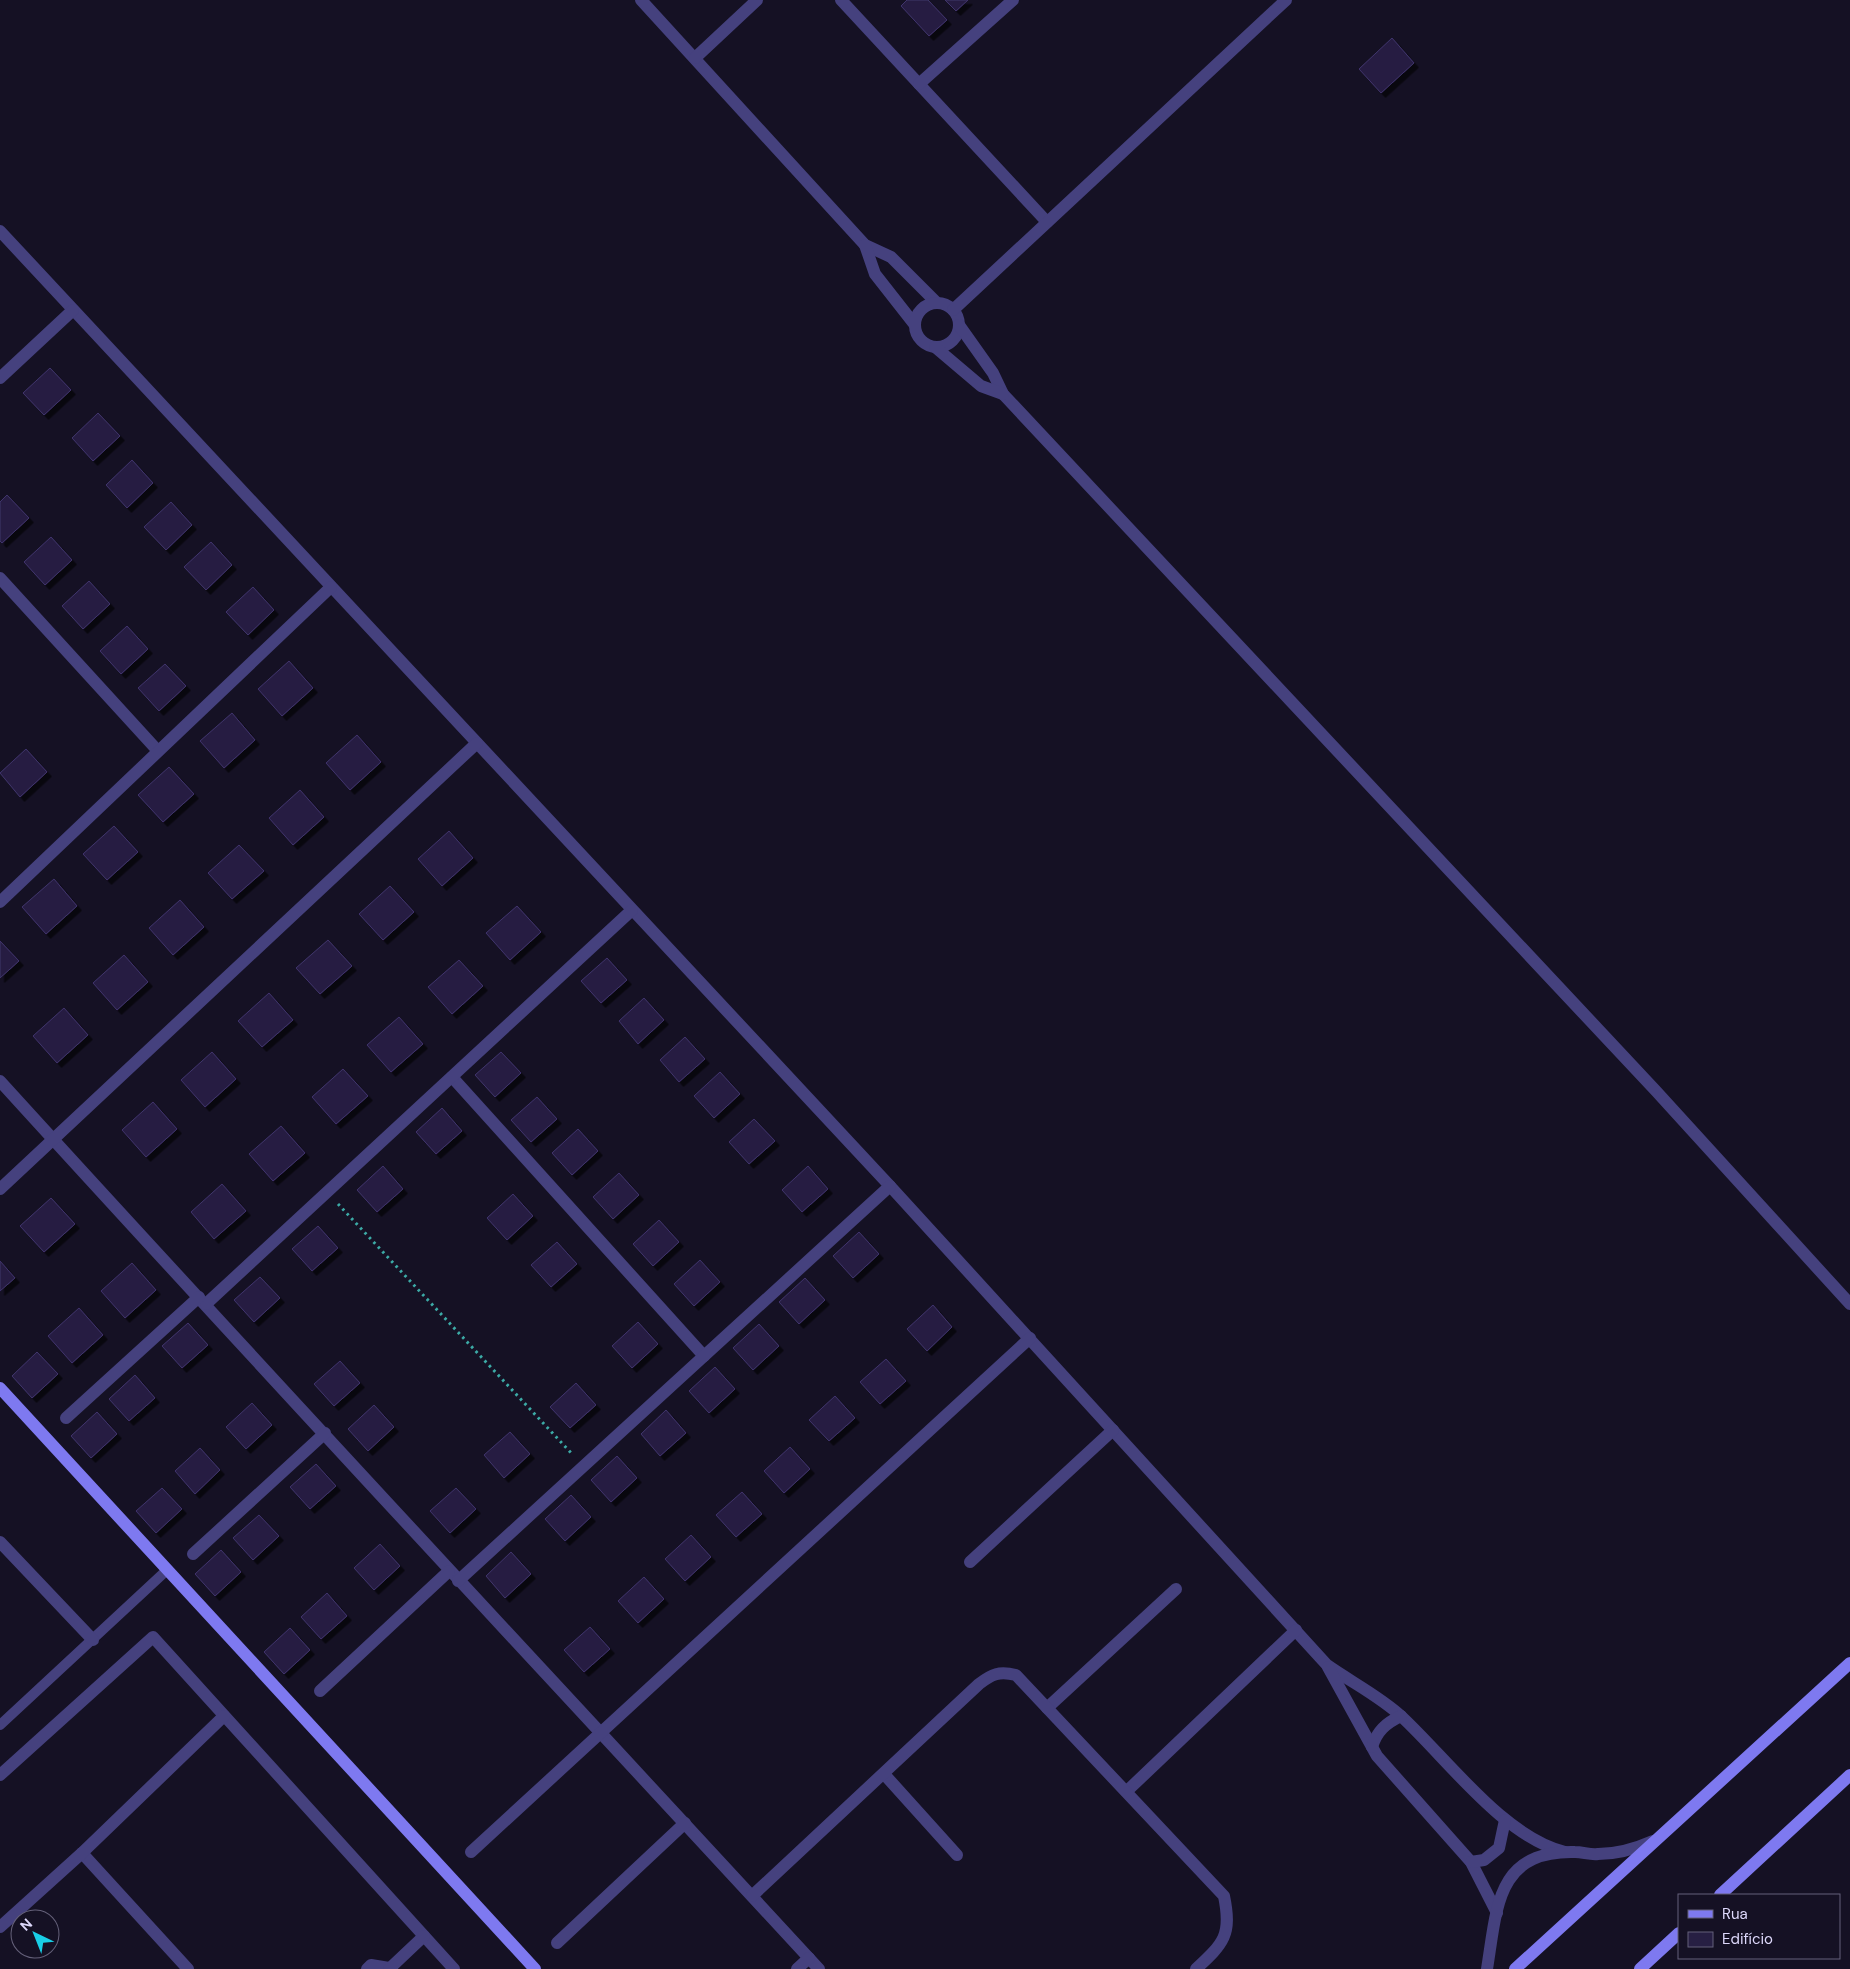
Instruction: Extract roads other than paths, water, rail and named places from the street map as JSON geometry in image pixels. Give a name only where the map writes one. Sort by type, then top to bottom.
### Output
[{"type":"street","points":[[641,0],[865,245],[891,257],[937,303],[953,310],[959,325],[993,373],[1002,394],[1656,1091],[1850,1304]]},
{"type":"street","points":[[695,58],[757,0]]},
{"type":"street","points":[[840,0],[1047,222]]},
{"type":"street","points":[[919,84],[1013,0]]},
{"type":"street","points":[[953,310],[1286,0]]},
{"type":"street","points":[[0,231],[890,1186],[1296,1630],[1327,1665],[1377,1756],[1471,1862],[1497,1913]]},
{"type":"street","points":[[865,245],[874,274],[915,326],[921,340],[935,347],[981,386],[1002,394]]},
{"type":"street","points":[[915,326],[917,317],[922,310],[937,303]]},
{"type":"street","points":[[0,378],[73,310]]},
{"type":"street","points":[[935,347],[949,344],[958,332],[959,325]]},
{"type":"street","points":[[0,578],[158,751]]},
{"type":"street","points":[[0,902],[331,587]]},
{"type":"street","points":[[0,1189],[477,743]]},
{"type":"street","points":[[66,1418],[327,1192],[632,910]]},
{"type":"street","points":[[452,1077],[704,1356]]},
{"type":"street","points":[[0,1081],[325,1433],[454,1576],[819,1969]]},
{"type":"street","points":[[320,1691],[583,1466],[890,1186]]},
{"type":"street","points":[[471,1852],[600,1731],[1030,1338]]},
{"type":"street","points":[[0,1388],[535,1969]]},
{"type":"street","points":[[970,1562],[1113,1430]]},
{"type":"street","points":[[193,1554],[325,1433]]},
{"type":"street","points":[[0,1542],[93,1640]]},
{"type":"street","points":[[1047,1708],[1176,1589]]},
{"type":"street","points":[[1127,1791],[1296,1630]]},
{"type":"street","points":[[0,1775],[153,1637],[454,1969]]},
{"type":"street","points":[[1515,1969],[1850,1663]]},
{"type":"street","points":[[1327,1665],[1400,1716],[1505,1820],[1534,1841],[1565,1852]]},
{"type":"street","points":[[752,1896],[991,1675],[1002,1672],[1016,1675],[1224,1896],[1228,1916],[1226,1936],[1211,1956],[1196,1969]]},
{"type":"street","points":[[0,1927],[82,1853],[224,1716]]},
{"type":"street","points":[[1372,1747],[1377,1734],[1383,1727],[1400,1716]]},
{"type":"street","points":[[884,1774],[957,1855]]},
{"type":"street","points":[[1721,1894],[1850,1775]]},
{"type":"street","points":[[1471,1862],[1484,1860],[1499,1848],[1505,1820]]},
{"type":"street","points":[[556,1943],[685,1823]]},
{"type":"street","points":[[1487,1969],[1500,1894],[1509,1878],[1523,1865],[1543,1855],[1565,1852],[1618,1853],[1660,1838]]},
{"type":"street","points":[[82,1853],[188,1969]]},
{"type":"street","points":[[1640,1969],[1678,1934]]},
{"type":"street","points":[[367,1969],[371,1965],[389,1969],[424,1936]]},
{"type":"street","points":[[798,1969],[809,1958]]},
{"type":"lane","points":[[1,1722],[93,1640],[167,1570]]}]
